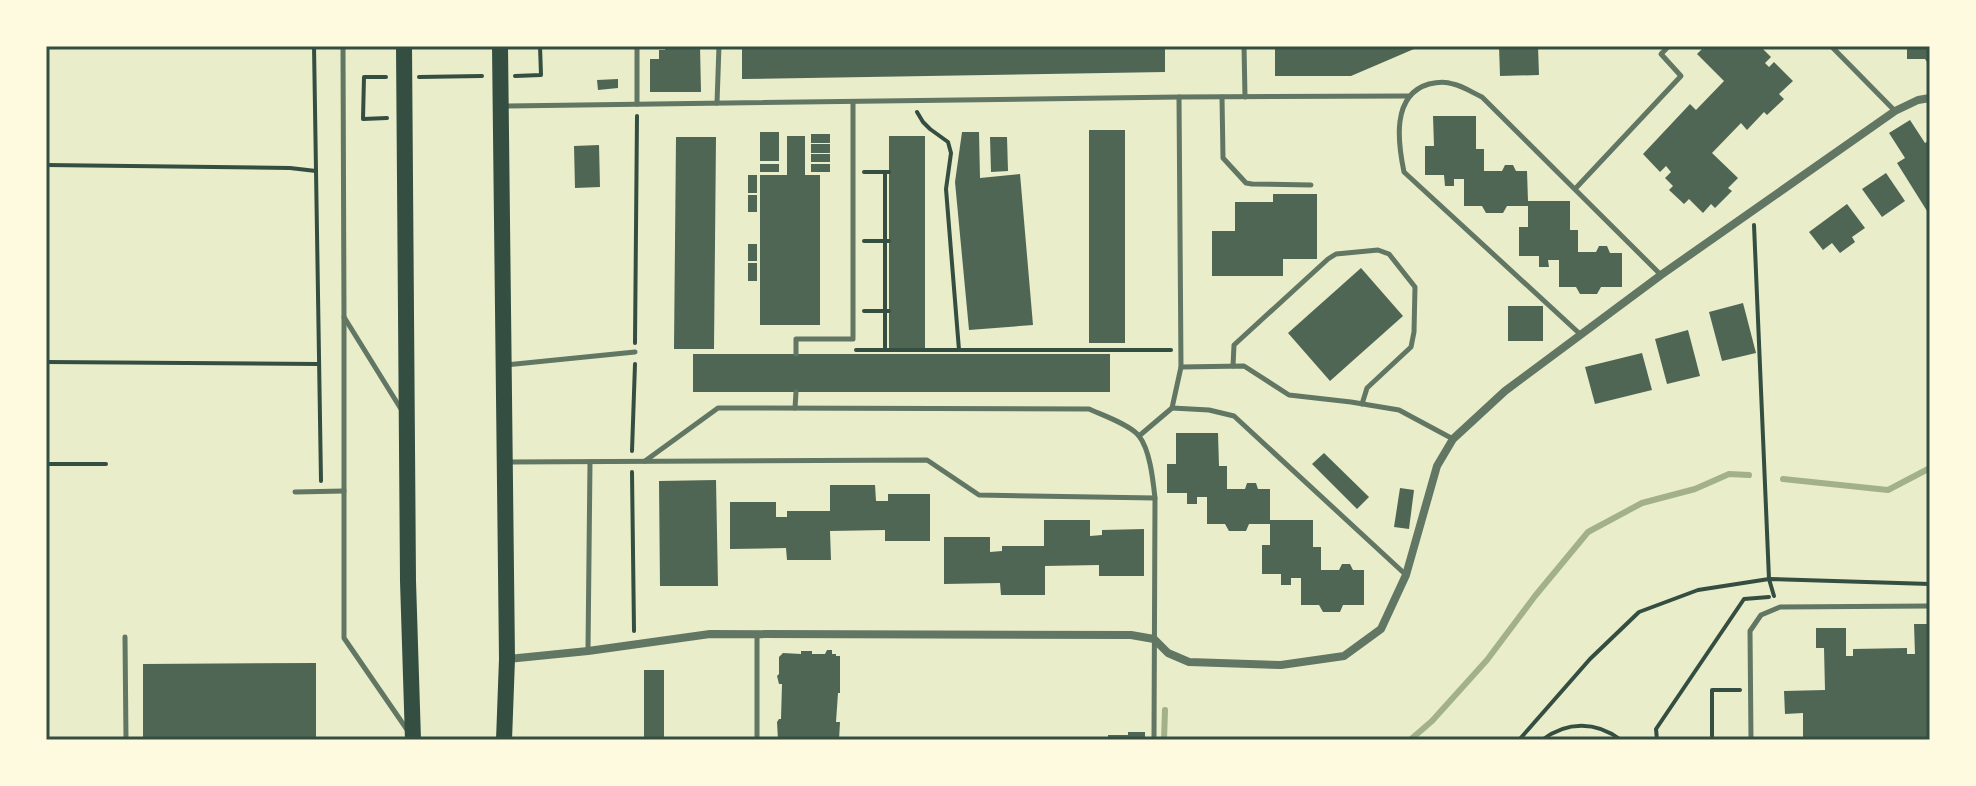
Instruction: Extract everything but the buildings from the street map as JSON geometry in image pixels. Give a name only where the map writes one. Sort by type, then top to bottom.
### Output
[{"type":"highway","points":[[404,46],[408,581],[413,739]]},
{"type":"highway","points":[[500,46],[507,659],[504,740]]},
{"type":"street","points":[[507,659],[710,634],[1131,635],[1154,639],[1168,653],[1189,662],[1281,665],[1344,656],[1381,629],[1406,575],[1437,466],[1453,439],[1505,391],[1661,275],[1895,111],[1930,98]]},
{"type":"lane","points":[[343,46],[344,638],[413,739]]},
{"type":"lane","points":[[637,46],[637,104]]},
{"type":"lane","points":[[717,103],[719,46]]},
{"type":"lane","points":[[1244,46],[1245,97]]},
{"type":"lane","points":[[1575,189],[1681,76],[1661,54],[1669,46]]},
{"type":"lane","points":[[1831,46],[1895,111]]},
{"type":"lane","points":[[1580,335],[1404,172],[1399,150],[1400,120],[1404,105],[1420,87],[1438,82],[1455,84],[1482,97],[1661,275]]},
{"type":"lane","points":[[500,106],[1410,96]]},
{"type":"lane","points":[[1139,436],[1172,408],[1181,367],[1179,97]]},
{"type":"lane","points":[[1222,97],[1223,158],[1242,180],[1252,184],[1311,185]]},
{"type":"lane","points":[[796,354],[796,339],[853,339],[853,102]]},
{"type":"lane","points":[[1233,366],[1234,345],[1328,259],[1336,254],[1378,250],[1389,254],[1415,287],[1414,332],[1411,347],[1367,388],[1362,404]]},
{"type":"lane","points":[[344,317],[407,419]]},
{"type":"lane","points":[[503,366],[635,352]]},
{"type":"lane","points":[[1181,367],[1244,366],[1289,395],[1399,410],[1453,439]]},
{"type":"lane","points":[[795,408],[796,392]]},
{"type":"lane","points":[[645,461],[718,408],[1089,409],[1115,420],[1139,436],[1151,465],[1155,498],[1154,740]]},
{"type":"lane","points":[[1172,408],[1209,410],[1234,416],[1406,575]]},
{"type":"lane","points":[[504,463],[927,460],[979,495],[1155,498]]},
{"type":"lane","points":[[588,651],[590,462]]},
{"type":"lane","points":[[295,492],[344,491]]},
{"type":"lane","points":[[1751,740],[1750,631],[1761,615],[1780,607],[1930,606]]},
{"type":"lane","points":[[757,634],[757,740]]},
{"type":"lane","points":[[125,637],[126,740]]},
{"type":"path","points":[[314,46],[321,492]]},
{"type":"path","points":[[512,76],[541,75],[540,46]]},
{"type":"path","points":[[408,77],[482,76]]},
{"type":"path","points":[[393,77],[364,77],[363,119],[405,117]]},
{"type":"path","points":[[634,645],[632,461],[637,104]]},
{"type":"path","points":[[916,111],[923,122],[948,142],[951,153],[946,189],[959,350]]},
{"type":"path","points":[[46,165],[290,168],[316,171]]},
{"type":"path","points":[[853,172],[887,172],[885,350]]},
{"type":"path","points":[[1657,740],[1656,729],[1744,599],[1775,597],[1769,579],[1753,211]]},
{"type":"path","points":[[853,241],[887,241]]},
{"type":"path","points":[[853,311],[887,311]]},
{"type":"path","points":[[853,350],[1181,350]]},
{"type":"path","points":[[46,362],[319,364]]},
{"type":"path","points":[[46,464],[106,464]]},
{"type":"path","points":[[1519,740],[1590,659],[1639,612],[1698,590],[1769,579],[1930,584]]},
{"type":"path","points":[[1712,740],[1712,690],[1751,690]]},
{"type":"path","points":[[1542,740],[1555,731],[1582,725],[1608,731],[1621,740]]},
{"type":"waterway","points":[[1783,479],[1888,490],[1930,468]]},
{"type":"waterway","points":[[1410,740],[1432,721],[1487,660],[1588,532],[1642,503],[1695,489],[1729,474],[1749,475]]},
{"type":"waterway","points":[[1164,740],[1165,710]]}]
